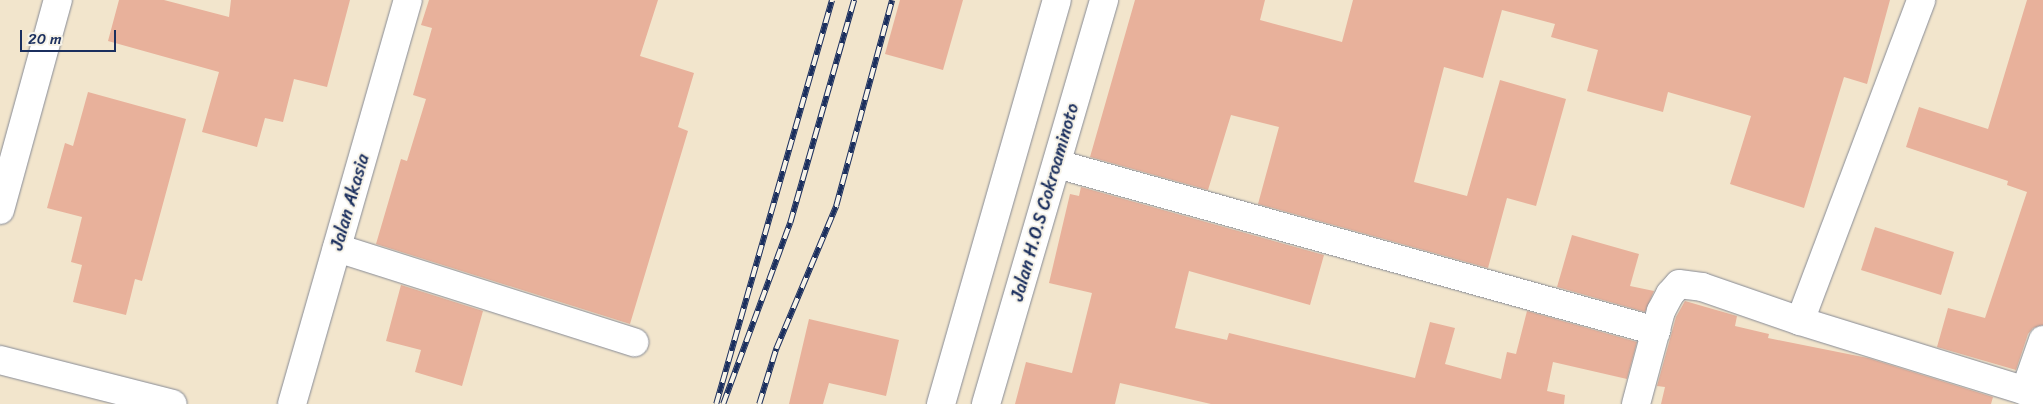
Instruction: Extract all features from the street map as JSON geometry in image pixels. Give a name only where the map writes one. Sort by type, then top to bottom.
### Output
[{"type":"street","points":[[0,210],[58,0]]},
{"type":"street","name":"Jalan Akasia","points":[[292,404],[408,0]]},
{"type":"street","points":[[941,404],[1058,0]]},
{"type":"street","name":"Jalan H.O.S Cokroaminoto","points":[[986,404],[1104,0]]},
{"type":"street","points":[[1800,321],[1921,0]]},
{"type":"street","points":[[1057,164],[1656,331]]},
{"type":"street","points":[[337,248],[634,342]]},
{"type":"street","points":[[1636,404],[1656,331],[1670,294],[1679,284],[1702,287],[1800,321],[2034,393],[2043,340]]},
{"type":"street","points":[[0,360],[172,404]]},
{"type":"building","points":[[119,0],[164,0],[229,17],[231,0],[350,0],[327,87],[294,79],[283,122],[265,118],[257,147],[202,132],[219,72],[108,41]]},
{"type":"building","points":[[429,0],[658,0],[640,56],[694,73],[678,127],[688,131],[630,324],[376,244],[401,159],[407,161],[426,99],[413,95],[432,28],[421,25]]},
{"type":"building","points":[[900,0],[963,0],[943,70],[885,54]]},
{"type":"building","points":[[1135,0],[1265,0],[1260,20],[1342,42],[1353,0],[1890,0],[1867,84],[1844,77],[1804,208],[1730,184],[1751,116],[1668,92],[1663,112],[1587,91],[1598,50],[1551,37],[1555,24],[1502,10],[1483,78],[1444,67],[1414,182],[1467,196],[1500,80],[1566,99],[1536,206],[1507,198],[1488,268],[1258,204],[1279,127],[1231,115],[1208,190],[1090,157]]},
{"type":"building","points":[[2027,0],[2043,0],[2043,325],[2033,328],[2028,334],[2016,370],[1937,347],[1948,308],[1985,318],[2027,192],[2007,185],[2008,181],[1906,147],[1919,107],[1988,129]]},
{"type":"building","points":[[88,92],[186,119],[142,281],[135,279],[126,315],[73,302],[82,265],[71,262],[82,217],[47,208],[65,143],[73,146]]},
{"type":"building","points":[[1081,187],[1324,255],[1310,305],[1189,271],[1175,328],[1227,340],[1229,333],[1415,378],[1430,322],[1455,328],[1445,364],[1501,379],[1507,352],[1516,354],[1527,311],[1637,342],[1627,379],[1553,362],[1547,391],[1565,395],[1564,404],[1211,404],[1120,383],[1115,404],[1015,404],[1026,362],[1072,373],[1092,293],[1049,283],[1070,194],[1079,196]]},
{"type":"building","points":[[1875,227],[1954,252],[1941,295],[1861,270]]},
{"type":"building","points":[[1572,235],[1639,254],[1630,286],[1654,291],[1645,312],[1557,287]]},
{"type":"building","points":[[401,285],[483,311],[462,386],[415,372],[421,350],[386,341]]},
{"type":"building","points":[[1685,301],[1737,316],[1735,326],[1769,334],[1768,338],[1868,358],[1993,397],[1991,404],[1661,404],[1665,387],[1657,386],[1676,317]]},
{"type":"building","points":[[809,319],[899,340],[886,396],[829,383],[823,404],[789,404]]},
{"type":"railway","points":[[716,404],[832,0]]},
{"type":"railway","points":[[723,404],[790,223],[854,0]]},
{"type":"railway","points":[[759,404],[776,349],[836,206],[892,0]]}]
